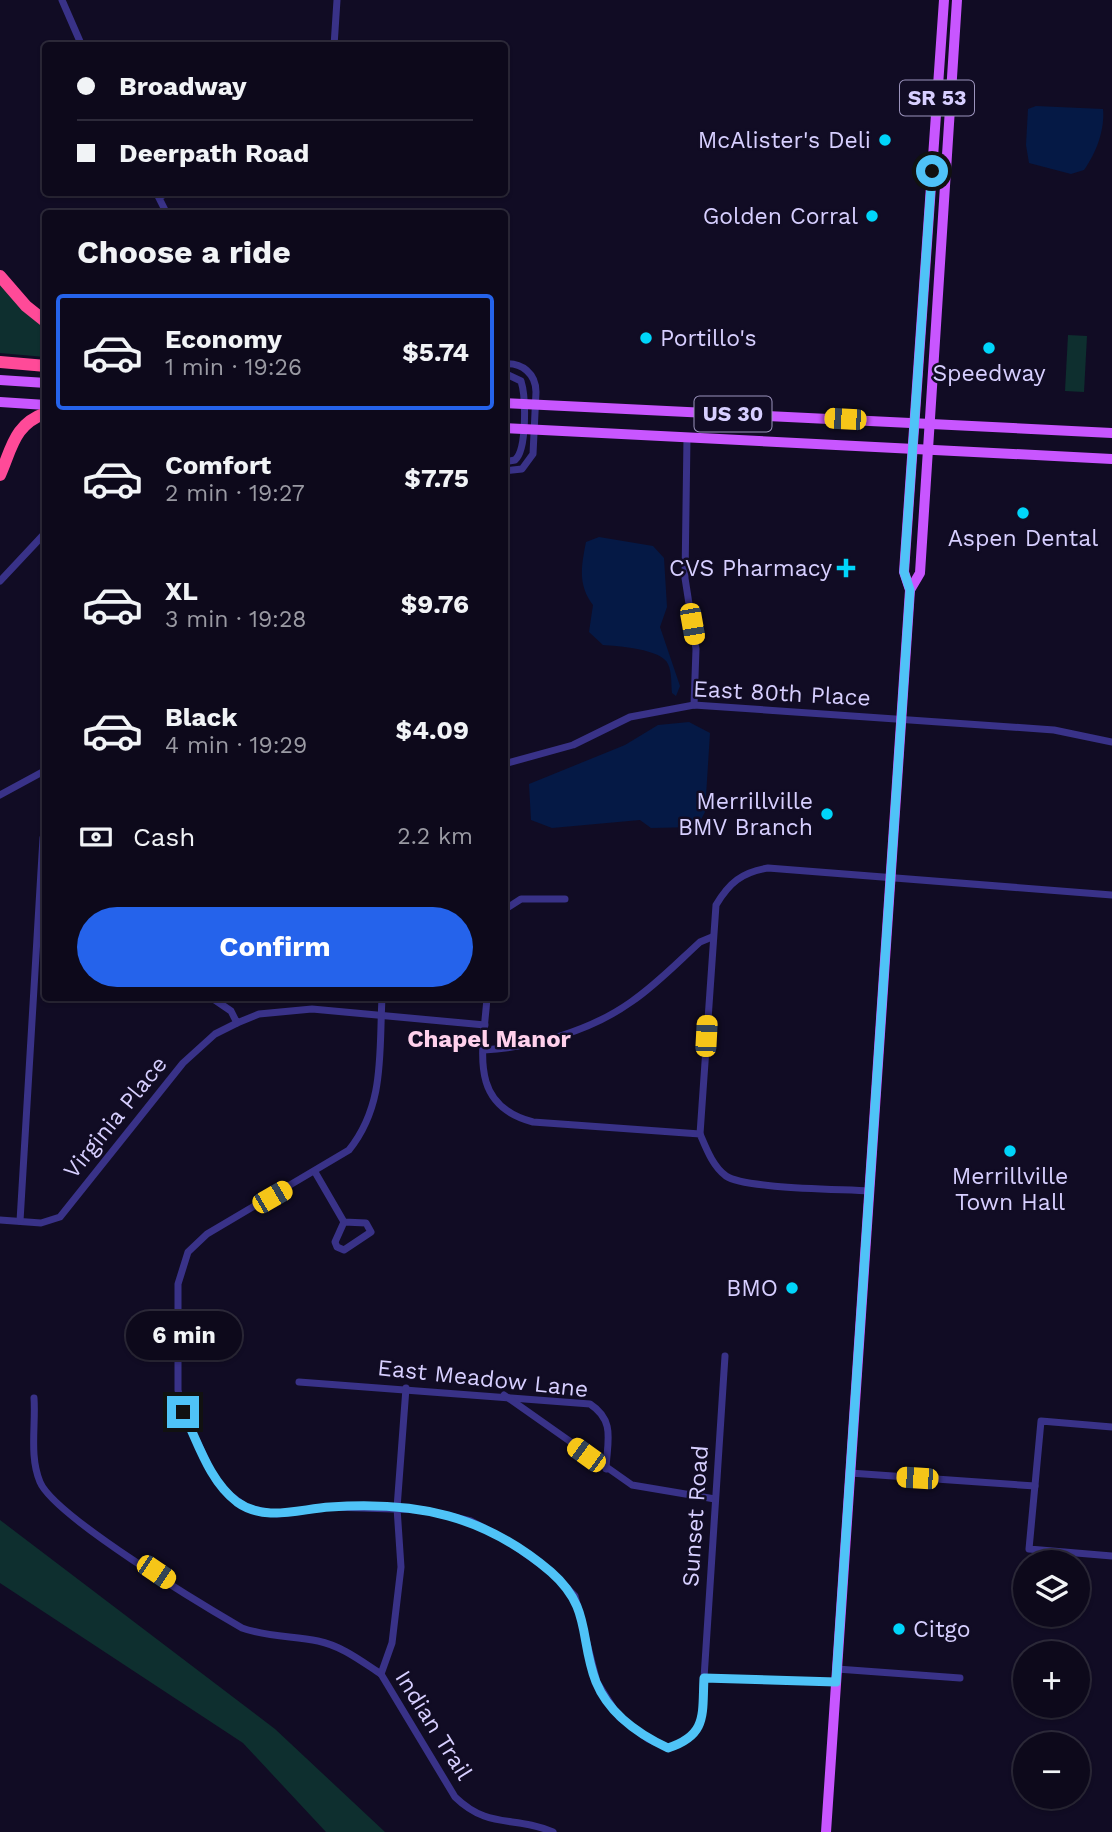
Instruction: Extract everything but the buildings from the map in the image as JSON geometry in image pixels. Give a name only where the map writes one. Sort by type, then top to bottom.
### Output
[{"type":"highway","points":[[0,276],[26,306],[42,319]]},
{"type":"highway","points":[[0,362],[42,366]]},
{"type":"highway","points":[[0,475],[17,432],[31,419],[42,415]]},
{"type":"main road","name":"SR 53","points":[[826,1832],[910,590],[904,572],[944,0]]},
{"type":"main road","name":"SR 53","points":[[910,590],[920,573],[957,0]]},
{"type":"main road","points":[[0,380],[42,383]]},
{"type":"main road","points":[[0,402],[42,405]]},
{"type":"main road","name":"US 30","points":[[508,403],[1112,433]]},
{"type":"main road","name":"US 30","points":[[508,428],[1112,459]]},
{"type":"street","points":[[62,0],[80,42]]},
{"type":"street","points":[[334,42],[337,0]]},
{"type":"street","points":[[508,364],[519,365],[528,371],[536,384],[530,404],[530,462],[520,470],[508,471]]},
{"type":"street","points":[[508,375],[521,381],[530,404]]},
{"type":"street","points":[[508,461],[520,456],[529,429]]},
{"type":"street","points":[[687,437],[685,578],[696,649],[694,705]]},
{"type":"street","points":[[0,581],[42,536]]},
{"type":"street","name":"East 80th Place","points":[[508,763],[573,745],[606,726],[651,711],[694,705],[1054,730],[1112,742]]},
{"type":"street","points":[[0,795],[42,772]]},
{"type":"street","points":[[869,1191],[750,1183],[727,1177],[710,1157],[700,1134],[712,937],[716,905],[727,887],[747,871],[768,868],[1112,895]]},
{"type":"street","points":[[20,1222],[42,896]]},
{"type":"street","points":[[508,907],[521,899],[565,899]]},
{"type":"street","points":[[484,1050],[512,1048],[577,1030],[607,1017],[632,1001],[700,942],[712,937]]},
{"type":"street","points":[[36,981],[42,982]]},
{"type":"street","points":[[216,1001],[231,1011],[237,1023]]},
{"type":"street","name":"Sunset Road","points":[[382,1001],[376,1097],[370,1119],[349,1150],[207,1234],[188,1252],[178,1284],[178,1390],[183,1412],[215,1479],[225,1491],[247,1508],[266,1513],[330,1507],[424,1510],[471,1521],[505,1539],[551,1572],[575,1596],[597,1682],[619,1717],[648,1739],[668,1748],[686,1742],[701,1725],[725,1356]]},
{"type":"street","points":[[487,1001],[484,1079],[495,1103],[511,1116],[533,1122],[700,1134]]},
{"type":"street","name":"Virginia Place","points":[[0,1220],[41,1223],[60,1217],[183,1063],[215,1034],[237,1023],[283,1010],[312,1010],[485,1025]]},
{"type":"street","points":[[315,1172],[344,1222]]},
{"type":"street","points":[[344,1222],[366,1223],[371,1232],[344,1250],[337,1247],[335,1242],[344,1222]]},
{"type":"street","name":"East Meadow Lane","points":[[299,1382],[504,1395],[590,1404],[604,1413],[608,1421],[606,1469]]},
{"type":"street","points":[[381,1674],[392,1643],[401,1567],[397,1508],[406,1388]]},
{"type":"street","points":[[504,1395],[632,1485],[715,1499]]},
{"type":"street","name":"Indian Trail","points":[[34,1398],[35,1468],[41,1486],[65,1512],[242,1628],[258,1634],[318,1641],[340,1648],[381,1674],[455,1797],[470,1811],[490,1820],[540,1826],[553,1832]]},
{"type":"street","points":[[1112,1427],[1041,1421],[1029,1549],[1112,1556]]},
{"type":"street","points":[[850,1473],[1035,1486]]},
{"type":"street","points":[[837,1669],[960,1678]]},
{"type":"street","points":[[704,1678],[836,1682]]},
{"type":"green space","points":[[0,283],[42,324],[42,357],[0,353]]},
{"type":"green space","points":[[1068,335],[1087,336],[1084,392],[1065,391]]},
{"type":"green space","points":[[0,1520],[275,1729],[385,1832],[326,1832],[243,1743],[0,1583]]},
{"type":"water","points":[[1036,106],[1103,109],[1099,141],[1084,170],[1071,174],[1029,163],[1026,145],[1028,109]]},
{"type":"water","points":[[599,537],[653,546],[664,558],[667,607],[660,627],[680,686],[676,696],[672,693],[670,671],[664,659],[638,649],[603,645],[589,632],[593,605],[583,583],[583,560],[586,542]]},
{"type":"water","points":[[689,722],[710,733],[705,812],[697,827],[651,828],[640,820],[552,828],[531,820],[529,784],[625,745],[658,725]]},
{"type":"place","name":"McAlister's Deli","points":[[885,140]]},
{"type":"place","name":"Golden Corral","points":[[872,216]]},
{"type":"place","name":"Portillo's","points":[[646,338]]},
{"type":"place","name":"Speedway","points":[[989,348]]},
{"type":"place","name":"Aspen Dental","points":[[1023,513]]},
{"type":"place","name":"CVS Pharmacy","points":[[846,568]]},
{"type":"place","name":"Merrillville BMV Branch","points":[[827,814]]},
{"type":"place","name":"Merrillville Town Hall","points":[[1010,1151]]},
{"type":"place","name":"BMO","points":[[792,1288]]},
{"type":"place","name":"Citgo","points":[[899,1629]]},
{"type":"district","name":"Chapel Manor","points":[[489,1039]]},
{"type":"route","points":[[183,1412],[215,1479],[225,1491],[247,1508],[277,1514],[330,1507],[424,1510],[471,1521],[505,1539],[551,1572],[575,1596],[597,1682],[619,1717],[648,1739],[668,1748],[686,1742],[701,1725],[704,1678],[836,1682],[910,590],[904,572],[932,171]]}]
